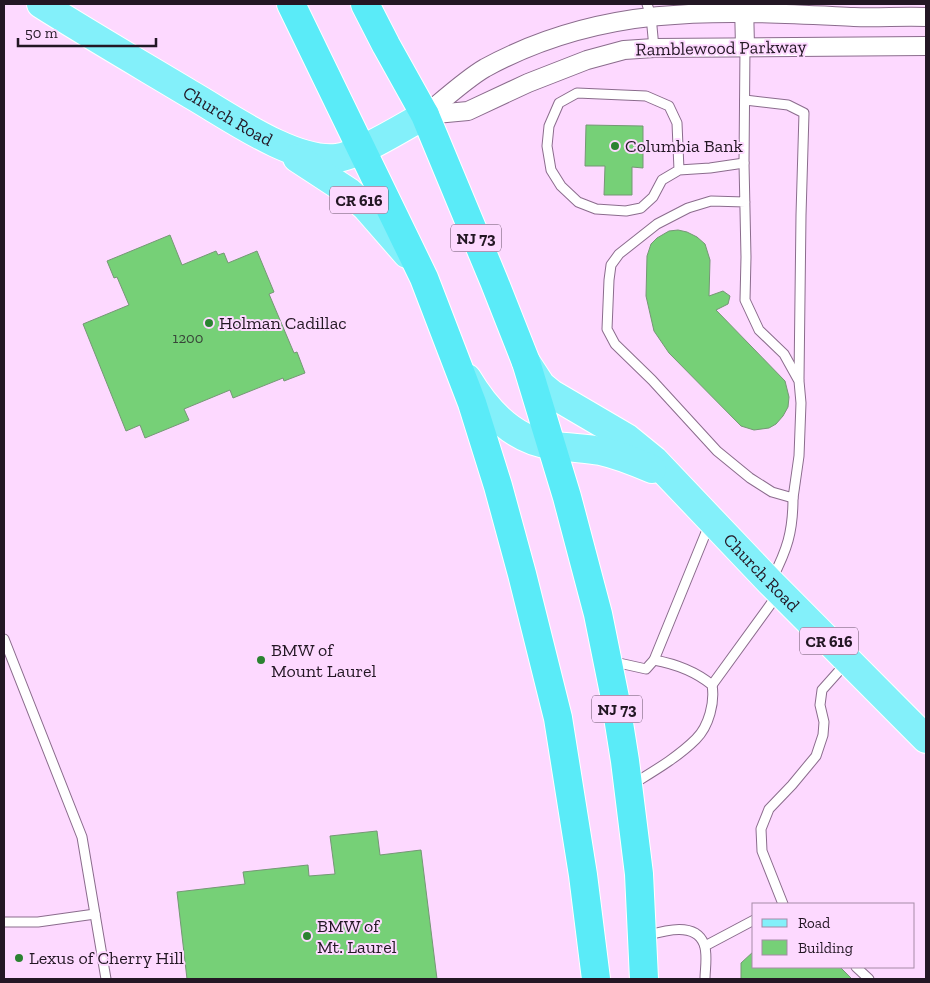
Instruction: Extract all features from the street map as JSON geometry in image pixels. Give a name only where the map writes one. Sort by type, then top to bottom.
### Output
[{"type":"highway","points":[[291,4],[424,278],[458,364],[498,486],[547,668],[567,769],[596,979]]},
{"type":"highway","name":"NJ 73","points":[[365,4],[425,115],[494,280],[526,362],[583,556],[598,614],[618,716],[639,874],[644,979]]},
{"type":"main road","name":"Church Road","points":[[41,4],[102,42],[275,143],[313,157],[339,158],[362,149],[425,115]]},
{"type":"main road","name":"CR 616","points":[[275,143],[350,192],[399,244],[424,278]]},
{"type":"main road","name":"Church Road","points":[[526,362],[541,385],[552,394],[628,438],[654,460],[775,587],[926,739]]},
{"type":"main road","name":"Church Road","points":[[458,364],[485,405],[510,429],[538,443],[585,448],[618,455],[654,470],[683,489]]},
{"type":"street","name":"Ramblewood Parkway","points":[[425,115],[483,69],[538,44],[598,25],[631,18],[649,10],[699,13],[744,8],[857,17],[926,17]]},
{"type":"street","points":[[744,8],[745,47]]},
{"type":"street","name":"Ramblewood Parkway","points":[[425,115],[468,111],[548,74],[587,60],[624,50],[654,48],[926,46]]},
{"type":"lane","points":[[649,10],[654,48]]},
{"type":"lane","points":[[745,47],[745,300],[760,330],[784,354],[799,381]]},
{"type":"lane","points":[[679,170],[677,123],[669,106],[646,96],[577,93],[559,103],[549,126],[546,146],[551,170],[561,186],[578,202],[596,209],[626,211],[641,208],[653,197],[662,180],[679,170],[744,163]]},
{"type":"lane","points":[[628,787],[657,769],[697,738],[708,719],[712,703],[712,685],[775,587],[782,559],[790,539],[793,498],[800,456],[801,404],[799,381],[804,113],[788,105],[745,100]]},
{"type":"lane","points":[[745,202],[712,202],[688,208],[657,224],[619,254],[611,265],[607,329],[615,344],[652,380],[717,452],[750,478],[772,492],[793,498]]},
{"type":"lane","points":[[608,660],[646,668],[654,660],[712,520]]},
{"type":"lane","points":[[4,639],[82,837],[106,979]]},
{"type":"lane","points":[[654,660],[673,663],[703,677],[712,685]]},
{"type":"lane","points":[[783,903],[762,851],[761,829],[769,809],[816,756],[823,735],[824,722],[820,705],[822,690],[848,660]]},
{"type":"lane","points":[[4,922],[38,922],[95,914]]},
{"type":"lane","points":[[705,946],[752,921]]},
{"type":"lane","points":[[642,936],[660,932],[689,930],[699,936],[705,946],[705,979]]},
{"type":"lane","points":[[857,968],[869,979]]},
{"type":"building","points":[[586,125],[643,126],[643,168],[632,167],[632,195],[604,195],[605,166],[585,166]]},
{"type":"building","points":[[678,230],[697,237],[705,244],[710,260],[709,296],[723,291],[730,296],[728,304],[716,310],[785,381],[789,397],[788,407],[776,424],[769,428],[754,430],[741,426],[669,353],[654,331],[646,296],[647,256],[651,244],[657,238],[669,231]]},
{"type":"building","name":"Holman Cadillac","points":[[170,235],[182,265],[216,251],[218,255],[224,253],[228,263],[257,251],[274,292],[269,294],[294,353],[297,352],[305,373],[284,381],[283,378],[233,398],[230,390],[184,409],[189,420],[145,438],[140,425],[126,431],[83,324],[129,305],[117,277],[114,278],[107,261]]},
{"type":"building","name":"BMW of Mt. Laurel","points":[[377,831],[380,855],[421,850],[437,979],[187,979],[177,892],[245,884],[243,872],[308,865],[309,876],[335,874],[330,836]]},
{"type":"building","points":[[752,953],[752,968],[841,968],[852,979],[741,979],[741,963]]},
{"type":"place","name":"Columbia Bank","points":[[615,146]]},
{"type":"place","name":"Holman Cadillac","points":[[209,323]]},
{"type":"place","name":"BMW of Mount Laurel","points":[[261,660]]},
{"type":"place","name":"BMW of Mt. Laurel","points":[[307,936]]},
{"type":"place","name":"Lexus of Cherry Hill","points":[[19,958]]}]
